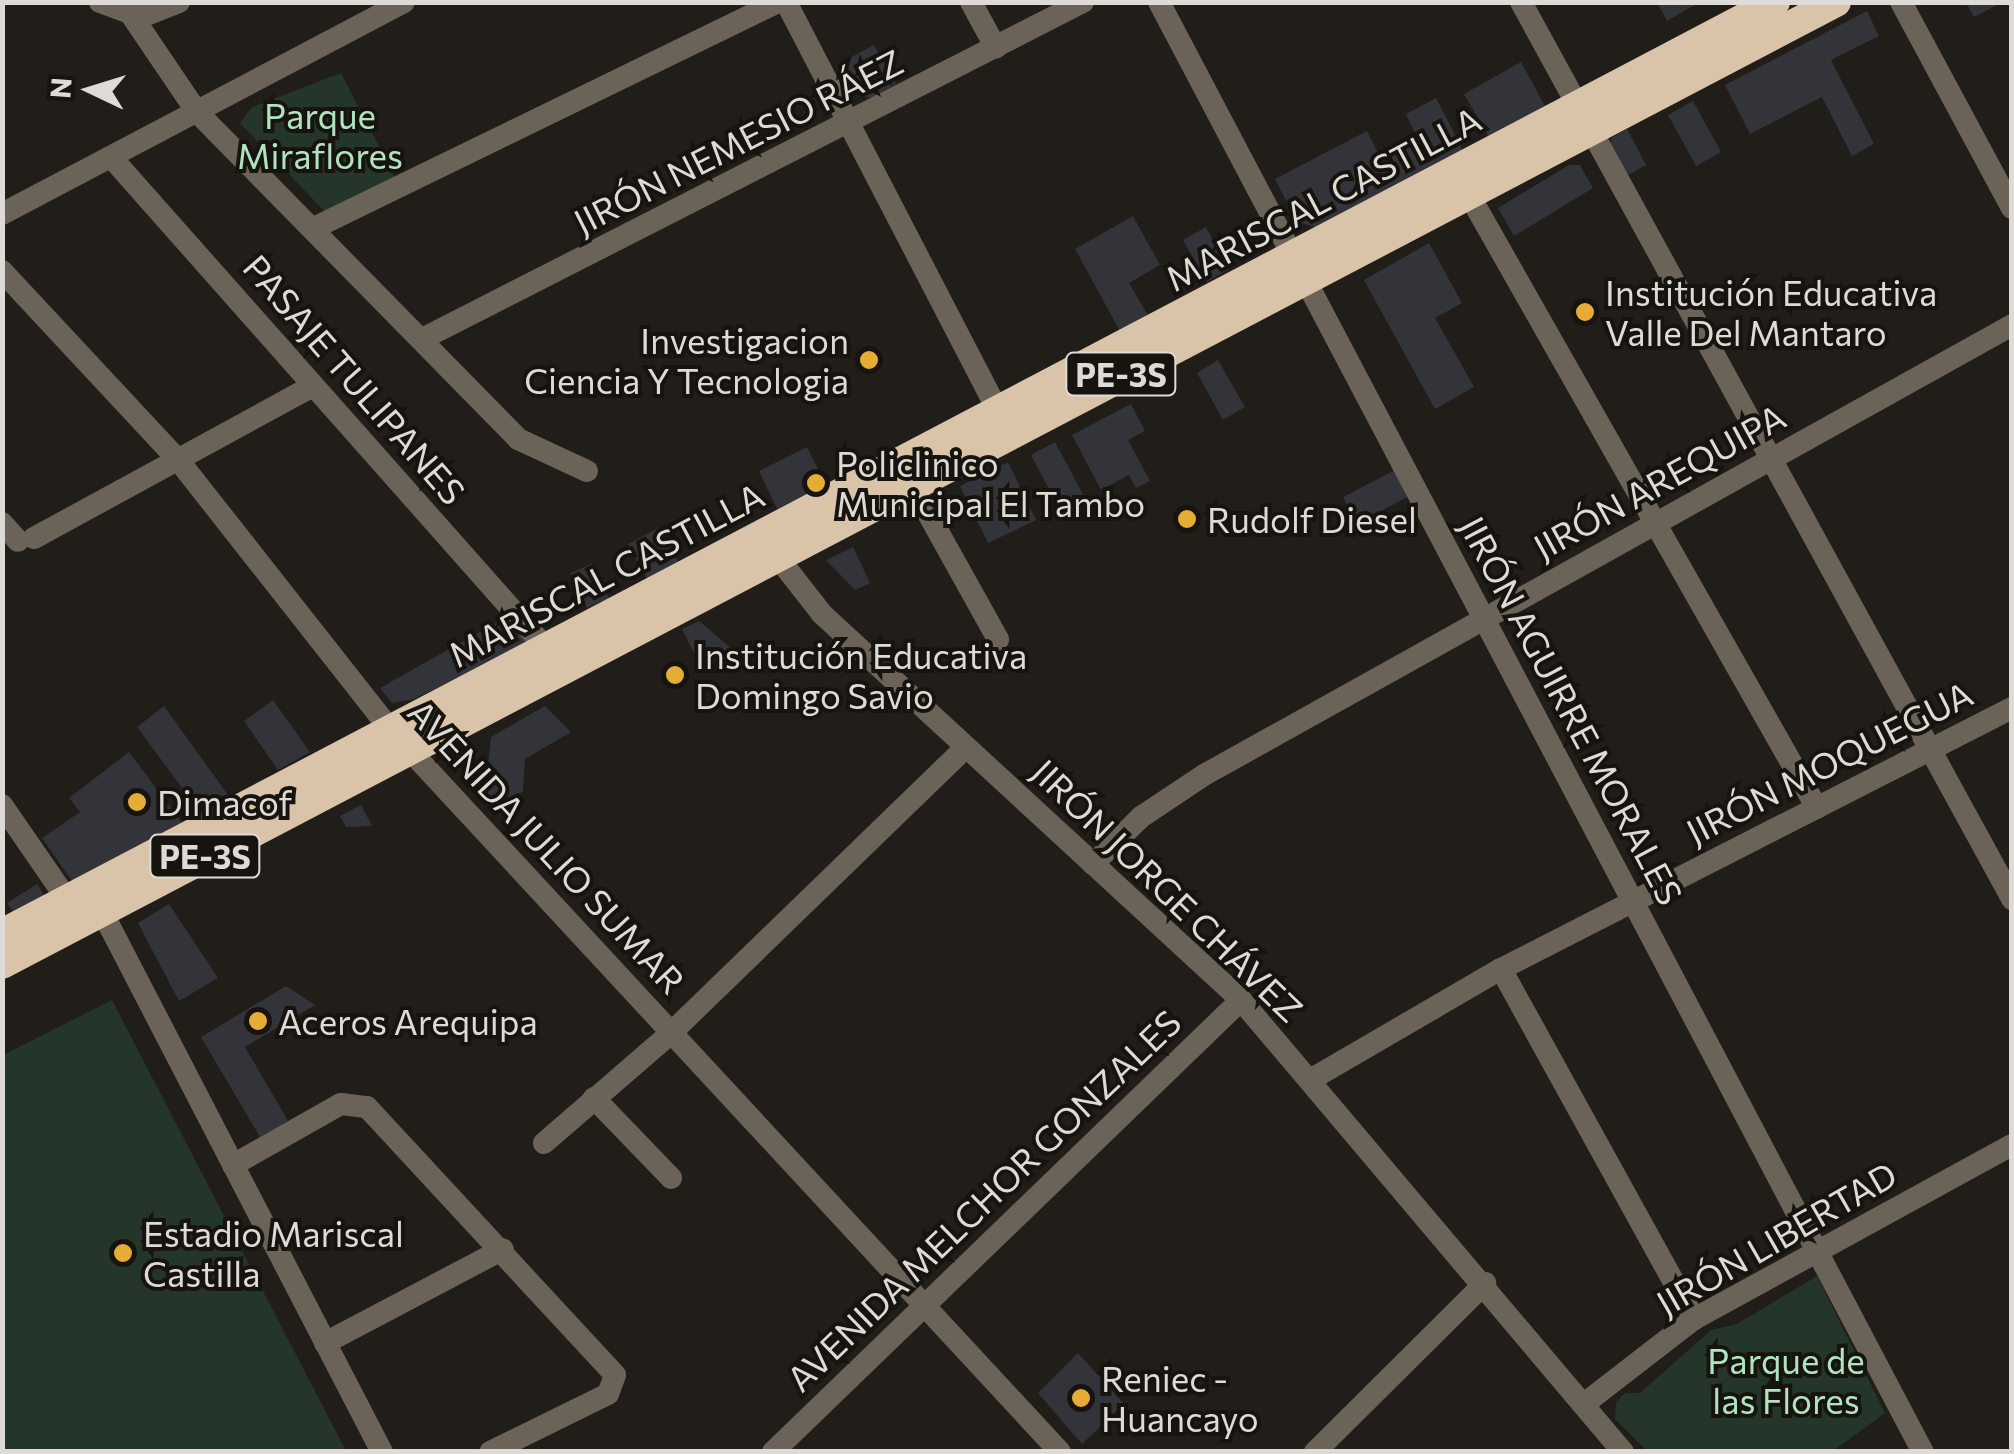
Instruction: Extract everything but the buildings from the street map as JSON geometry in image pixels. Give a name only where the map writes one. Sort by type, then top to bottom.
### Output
[{"type":"highway","name":"MARISCAL CASTILLA","points":[[1300,267],[1468,194],[1776,2]]},
{"type":"highway","name":"MARISCAL CASTILLA","points":[[398,738],[1585,118],[1836,2]]},
{"type":"highway","name":"MARISCAL CASTILLA","points":[[398,738],[546,648],[911,483],[1004,421]]},
{"type":"highway","name":"PE-3S","points":[[2,964],[86,906],[398,738]]},
{"type":"highway","name":"PE-3S","points":[[2,934],[86,906]]},
{"type":"street","points":[[100,2],[132,16],[198,112],[424,338],[518,439],[587,471]]},
{"type":"street","points":[[132,16],[179,2]]},
{"type":"street","points":[[2,214],[404,2]]},
{"type":"street","points":[[314,228],[778,2]]},
{"type":"street","points":[[786,2],[1004,421]]},
{"type":"street","points":[[970,2],[996,48]]},
{"type":"street","name":"JIRÓN NEMESIO RÁEZ","points":[[424,338],[1083,2]]},
{"type":"street","name":"JIRÓN AGUIRRE MORALES","points":[[1159,2],[1923,1452]]},
{"type":"street","points":[[1521,2],[2012,899]]},
{"type":"street","points":[[1901,2],[2012,208]]},
{"type":"street","name":"PASAJE TULIPANES","points":[[111,157],[546,648]]},
{"type":"street","points":[[1468,194],[1816,808]]},
{"type":"street","name":"AVENIDA JULIO SUMAR","points":[[2,271],[179,461],[398,738],[1060,1452]]},
{"type":"street","name":"JIRÓN AREQUIPA","points":[[1093,864],[1141,817],[1204,774],[2012,325]]},
{"type":"street","points":[[18,534],[179,461],[314,386]]},
{"type":"street","points":[[911,483],[998,638]]},
{"type":"street","name":"JIRÓN JORGE CHÁVEZ","points":[[768,545],[822,614],[1241,1000],[1485,1283],[1623,1452]]},
{"type":"street","name":"JIRÓN MOQUEGUA","points":[[1310,1080],[1501,969],[2012,708]]},
{"type":"street","points":[[544,1142],[672,1032],[966,747]]},
{"type":"street","points":[[2,805],[86,906],[233,1165],[382,1452]]},
{"type":"street","points":[[1501,969],[1694,1319]]},
{"type":"street","name":"AVENIDA MELCHOR GONZALES","points":[[773,1451],[1241,1000]]},
{"type":"street","points":[[594,1098],[671,1178]]},
{"type":"street","points":[[233,1165],[341,1104],[358,1104],[504,1249],[616,1382],[608,1394],[490,1452]]},
{"type":"street","name":"JIRÓN LIBERTAD","points":[[1584,1404],[1694,1319],[2012,1146]]},
{"type":"street","points":[[326,1343],[504,1249]]},
{"type":"street","points":[[1315,1452],[1485,1283]]},
{"type":"green space","name":"Parque Miraflores","points":[[341,73],[397,181],[328,215],[240,123],[252,107]]},
{"type":"green space","name":"Estadio Mariscal Castilla","points":[[112,1000],[346,1451],[3,1451],[3,1055]]},
{"type":"green space","name":"Parque de las Flores","points":[[1817,1276],[1885,1413],[1833,1451],[1647,1451],[1615,1419],[1616,1402],[1625,1393],[1640,1393],[1711,1330],[1737,1324]]},
{"type":"place","name":"Institución Educativa Valle Del Mantaro","points":[[1585,312]]},
{"type":"place","name":"Investigacion Ciencia Y Tecnologia","points":[[869,360]]},
{"type":"place","name":"Policlinico Municipal El Tambo","points":[[816,483]]},
{"type":"place","name":"Rudolf Diesel","points":[[1187,519]]},
{"type":"place","name":"Institución Educativa Domingo Savio","points":[[675,675]]},
{"type":"place","name":"Dimacof","points":[[137,802]]},
{"type":"place","name":"Aceros Arequipa","points":[[258,1021]]},
{"type":"place","name":"Estadio Mariscal Castilla","points":[[123,1253]]},
{"type":"place","name":"Reniec - Huancayo","points":[[1081,1398]]}]
